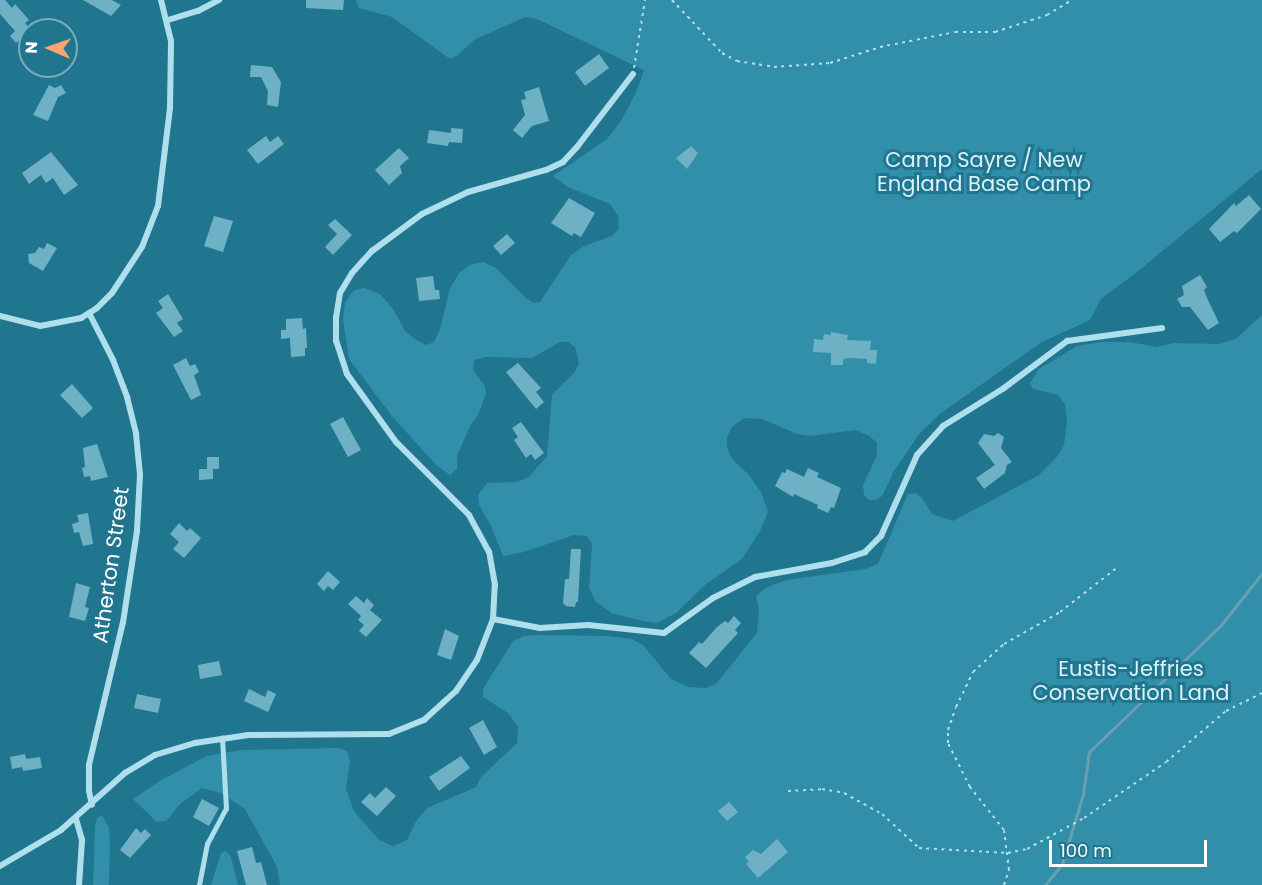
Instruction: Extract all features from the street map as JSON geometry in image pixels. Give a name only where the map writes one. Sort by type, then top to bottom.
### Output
[{"type":"street","points":[[0,316],[23,324],[40,326],[64,323],[89,313],[105,301],[128,271],[149,233],[158,206],[171,108],[172,59],[168,20],[161,0]]},
{"type":"street","points":[[168,20],[198,11],[219,0]]},
{"type":"street","points":[[0,866],[76,819],[125,773],[144,760],[181,747],[222,738],[274,734],[380,735],[406,729],[432,714],[460,686],[482,650],[493,619],[494,573],[485,542],[469,515],[396,442],[352,382],[338,351],[336,318],[338,302],[348,279],[372,251],[422,214],[468,192],[546,170],[563,162],[633,74]]},
{"type":"street","name":"Atherton Street","points":[[89,313],[113,360],[127,397],[138,447],[140,481],[137,531],[123,622],[89,765],[89,791],[92,805]]},
{"type":"street","points":[[493,619],[540,628],[588,625],[664,633],[714,598],[755,577],[832,562],[866,552],[881,536],[917,454],[935,432],[950,420],[1012,382],[1067,341],[1162,328]]},
{"type":"street","points":[[76,819],[82,840],[79,885]]},
{"type":"lane","points":[[199,885],[207,844],[226,809],[222,738]]},
{"type":"path","points":[[633,74],[645,0]]},
{"type":"path","points":[[672,0],[722,53],[737,61],[774,67],[830,63],[880,47],[955,32],[995,32],[1047,15],[1072,0]]},
{"type":"path","points":[[1004,885],[1009,870],[1004,830],[970,787],[948,743],[948,730],[956,707],[973,672],[1004,644],[1060,612],[1119,566]]},
{"type":"path","points":[[788,791],[822,789],[844,792],[882,814],[919,848],[1008,853],[1028,849],[1084,818],[1166,762],[1226,711],[1262,693]]},
{"type":"green space","name":"Camp Sayre / New England Base Camp","points":[[356,0],[1262,0],[1262,169],[1101,299],[1090,320],[1042,342],[941,413],[920,433],[894,471],[882,496],[876,500],[869,500],[864,495],[863,485],[877,455],[877,443],[868,435],[855,430],[811,436],[797,434],[762,419],[744,418],[732,427],[727,437],[727,448],[733,460],[748,474],[761,492],[768,512],[760,531],[742,559],[706,584],[676,613],[657,623],[642,621],[612,613],[596,602],[589,588],[592,544],[587,536],[574,535],[524,552],[503,556],[491,526],[479,505],[478,495],[487,483],[517,482],[529,477],[547,456],[552,395],[574,373],[579,364],[575,347],[568,342],[560,342],[532,358],[486,357],[474,360],[473,370],[485,386],[486,394],[457,456],[457,469],[450,475],[436,465],[392,416],[349,359],[343,320],[345,302],[354,290],[364,288],[380,294],[393,309],[405,331],[415,339],[426,345],[434,342],[440,329],[450,288],[459,273],[470,265],[483,262],[496,268],[527,299],[534,303],[540,302],[571,255],[584,246],[612,236],[619,228],[618,216],[610,204],[568,187],[553,176],[607,139],[621,121],[644,70],[537,19],[525,17],[474,40],[458,55],[450,59],[392,17],[359,8]]},
{"type":"green space","name":"Eustis-Jeffries Conservation Land","points":[[1262,315],[1262,885],[280,885],[277,867],[245,809],[221,793],[202,788],[181,803],[166,821],[157,822],[133,799],[163,779],[207,756],[241,750],[339,748],[347,751],[350,761],[346,789],[354,811],[379,840],[393,846],[407,840],[416,821],[427,808],[476,787],[481,777],[517,743],[518,727],[508,713],[483,697],[483,689],[513,641],[524,636],[538,635],[608,636],[632,639],[643,645],[671,679],[689,687],[705,688],[716,684],[757,633],[759,609],[756,596],[767,587],[786,580],[865,569],[878,564],[908,494],[916,493],[932,514],[953,521],[1039,475],[1056,458],[1064,445],[1067,422],[1065,404],[1058,395],[1033,389],[1030,383],[1039,369],[1077,346],[1102,342],[1130,342],[1157,347],[1173,343],[1219,344],[1237,338]]},
{"type":"green space","points":[[102,815],[109,828],[109,885],[93,885],[95,826],[97,818]]},
{"type":"green space","points":[[226,851],[231,857],[238,885],[211,885],[221,853]]},
{"type":"building","points":[[0,0],[5,0],[12,8],[15,4],[27,18],[18,18],[18,41],[16,43],[10,36],[15,31],[0,14]]},
{"type":"building","points":[[83,0],[112,0],[121,5],[111,16]]},
{"type":"building","points":[[306,0],[344,0],[343,10],[306,8]]},
{"type":"building","points":[[599,54],[609,68],[585,86],[575,72]]},
{"type":"building","points":[[251,65],[272,67],[281,82],[278,107],[267,105],[268,91],[261,77],[250,77]]},
{"type":"building","points":[[49,85],[55,88],[61,85],[66,93],[58,97],[48,121],[33,115]]},
{"type":"building","points":[[539,87],[549,121],[532,126],[522,138],[513,130],[525,115],[521,100],[526,99],[524,92]]},
{"type":"building","points":[[451,128],[463,129],[462,143],[449,142],[448,146],[427,143],[429,130],[451,133]]},
{"type":"building","points":[[266,136],[270,142],[278,136],[284,144],[258,164],[247,150]]},
{"type":"building","points":[[691,146],[698,153],[687,169],[676,158]]},
{"type":"building","points":[[399,148],[409,158],[400,166],[402,173],[389,185],[375,170]]},
{"type":"building","points":[[51,152],[78,185],[64,195],[53,178],[46,183],[41,175],[29,184],[22,173]]},
{"type":"building","points":[[1249,195],[1261,209],[1237,233],[1234,231],[1220,242],[1209,229],[1234,203],[1236,206]]},
{"type":"building","points":[[569,198],[595,213],[581,237],[574,233],[572,236],[551,223]]},
{"type":"building","points":[[214,216],[233,221],[223,252],[204,246]]},
{"type":"building","points":[[335,219],[352,235],[333,255],[325,247],[337,234],[328,225]]},
{"type":"building","points":[[507,234],[515,243],[501,255],[493,246]]},
{"type":"building","points":[[47,243],[57,248],[43,271],[29,263],[28,254],[35,253],[39,247],[44,249]]},
{"type":"building","points":[[1200,275],[1207,287],[1204,290],[1219,323],[1208,330],[1190,307],[1182,307],[1177,299],[1184,295],[1182,286]]},
{"type":"building","points":[[433,276],[435,290],[439,290],[440,299],[419,301],[416,278]]},
{"type":"building","points":[[168,294],[183,319],[177,323],[183,331],[174,337],[156,313],[163,308],[158,301]]},
{"type":"building","points":[[302,318],[303,329],[306,328],[305,356],[291,357],[290,338],[281,339],[281,330],[286,330],[286,319]]},
{"type":"building","points":[[831,332],[848,335],[847,340],[871,341],[870,350],[877,350],[876,364],[867,363],[867,359],[849,358],[843,359],[843,365],[831,365],[831,353],[813,352],[814,339],[823,340],[824,334],[831,335]]},
{"type":"building","points":[[186,358],[190,366],[195,364],[199,372],[194,375],[201,395],[191,400],[173,365]]},
{"type":"building","points":[[518,363],[541,388],[536,392],[544,402],[536,409],[506,372]]},
{"type":"building","points":[[72,384],[93,408],[82,418],[60,395]]},
{"type":"building","points":[[343,417],[361,450],[348,457],[330,424]]},
{"type":"building","points":[[521,422],[544,453],[535,460],[531,454],[526,458],[514,440],[518,437],[512,428]]},
{"type":"building","points":[[998,433],[1004,437],[1001,448],[1012,462],[1007,465],[1005,473],[984,489],[976,478],[995,465],[978,443],[984,434],[994,436]]},
{"type":"building","points":[[97,444],[108,477],[91,481],[90,476],[84,477],[83,448]]},
{"type":"building","points":[[207,457],[219,457],[219,469],[213,469],[213,479],[199,480],[199,469],[207,469]]},
{"type":"building","points":[[808,468],[819,473],[817,477],[841,488],[834,508],[831,507],[828,513],[817,508],[818,505],[794,494],[793,497],[775,486],[782,472],[785,473],[787,469],[804,477]]},
{"type":"building","points":[[88,513],[93,544],[83,546],[79,532],[74,533],[72,524],[79,522],[77,515]]},
{"type":"building","points":[[179,523],[187,531],[190,528],[201,538],[184,558],[173,549],[179,542],[170,534]]},
{"type":"building","points":[[571,549],[581,549],[578,602],[575,607],[566,606],[563,603],[565,579],[569,579]]},
{"type":"building","points":[[328,571],[340,582],[333,590],[328,586],[324,591],[317,584]]},
{"type":"building","points":[[76,583],[90,587],[85,607],[89,608],[85,621],[69,617]]},
{"type":"building","points":[[356,596],[364,603],[367,598],[374,605],[370,610],[382,620],[366,637],[359,631],[364,625],[358,620],[361,616],[348,604]]},
{"type":"building","points":[[734,616],[741,623],[735,630],[738,633],[706,668],[689,653],[699,642],[702,644],[717,627],[725,621],[728,623]]},
{"type":"building","points":[[445,629],[459,636],[451,660],[437,655]]},
{"type":"building","points":[[219,661],[222,675],[200,679],[198,665]]},
{"type":"building","points":[[249,689],[265,697],[268,690],[276,694],[268,712],[244,701]]},
{"type":"building","points":[[137,694],[161,699],[158,713],[134,708]]},
{"type":"building","points":[[483,720],[497,747],[484,755],[469,728]]},
{"type":"building","points":[[25,754],[26,759],[40,757],[42,768],[23,771],[22,767],[12,769],[10,757]]},
{"type":"building","points":[[461,756],[470,768],[439,791],[429,777]]},
{"type":"building","points":[[386,787],[396,796],[377,816],[361,802],[370,793],[375,798]]},
{"type":"building","points":[[202,799],[219,808],[209,826],[193,817]]},
{"type":"building","points":[[729,802],[738,812],[727,821],[718,811]]},
{"type":"building","points":[[136,828],[141,833],[145,829],[151,835],[130,858],[120,850]]},
{"type":"building","points":[[777,839],[788,852],[758,878],[746,864],[749,862],[745,857],[753,850],[761,854]]},
{"type":"building","points":[[252,847],[256,863],[261,862],[267,885],[246,885],[237,851]]},
{"type":"waterway","points":[[1045,885],[1062,864],[1083,794],[1089,752],[1221,625],[1262,573]]}]
